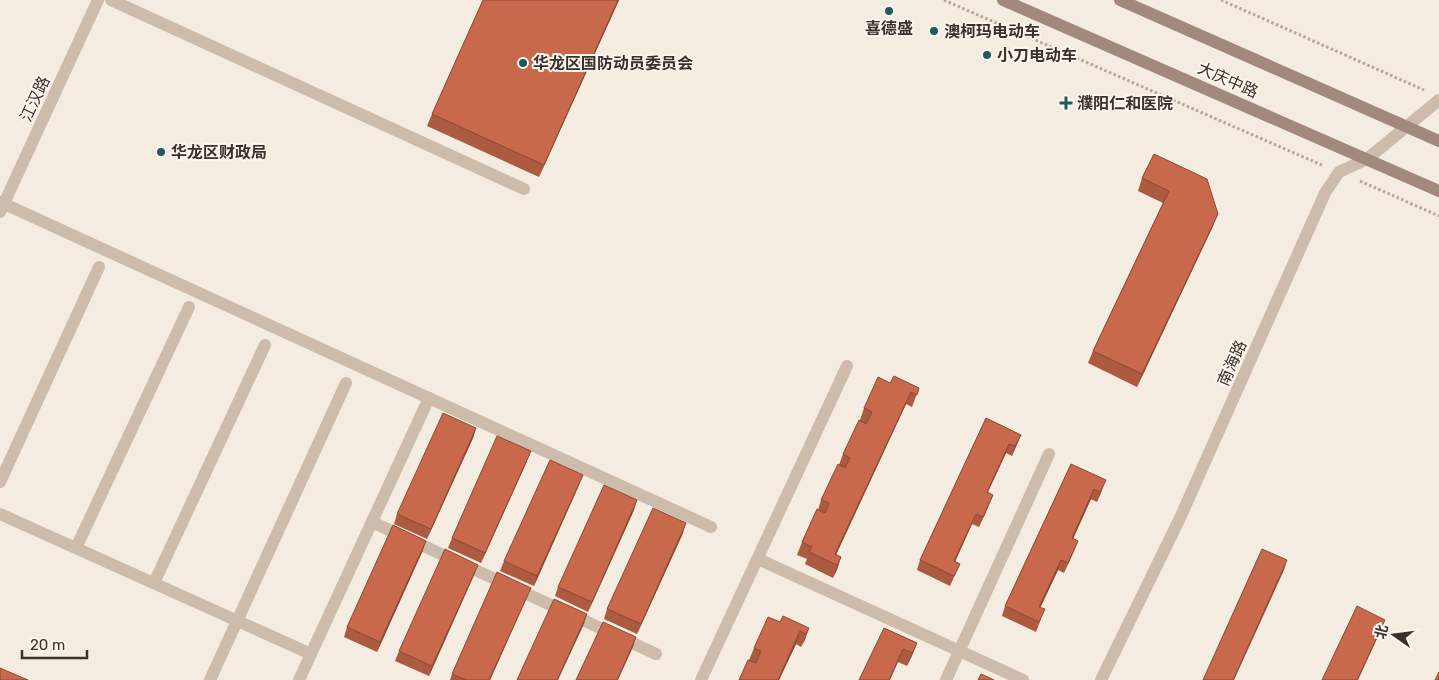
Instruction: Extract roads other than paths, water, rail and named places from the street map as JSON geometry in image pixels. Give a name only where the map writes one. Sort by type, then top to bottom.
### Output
[{"type":"main road","name":"大庆中路","points":[[1003,0],[1439,191]]},
{"type":"main road","name":"大庆中路","points":[[1120,0],[1439,142]]},
{"type":"street","name":"江汉路","points":[[1,206],[98,0]]},
{"type":"street","points":[[111,0],[524,189]]},
{"type":"street","points":[[1367,159],[1405,126],[1434,96]]},
{"type":"street","name":"南海路","points":[[1101,680],[1180,518],[1325,193],[1339,172],[1367,159]]},
{"type":"street","points":[[1,206],[711,527]]},
{"type":"street","points":[[0,482],[99,267]]},
{"type":"street","points":[[76,548],[189,307]]},
{"type":"street","points":[[154,583],[265,345]]},
{"type":"street","points":[[701,680],[847,366]]},
{"type":"street","points":[[210,680],[346,383]]},
{"type":"street","points":[[299,680],[429,398]]},
{"type":"street","points":[[946,680],[1049,454]]},
{"type":"street","points":[[0,514],[311,654]]},
{"type":"street","points":[[372,522],[656,654]]},
{"type":"street","points":[[758,559],[1023,680]]},
{"type":"place","name":"喜德盛","points":[[889,11]]},
{"type":"place","name":"澳柯玛电动车","points":[[934,31]]},
{"type":"place","name":"小刀电动车","points":[[987,55]]},
{"type":"place","name":"华龙区国防动员委员会","points":[[523,63]]},
{"type":"place","name":"濮阳仁和医院","points":[[1066,103]]},
{"type":"place","name":"华龙区财政局","points":[[161,152]]}]
